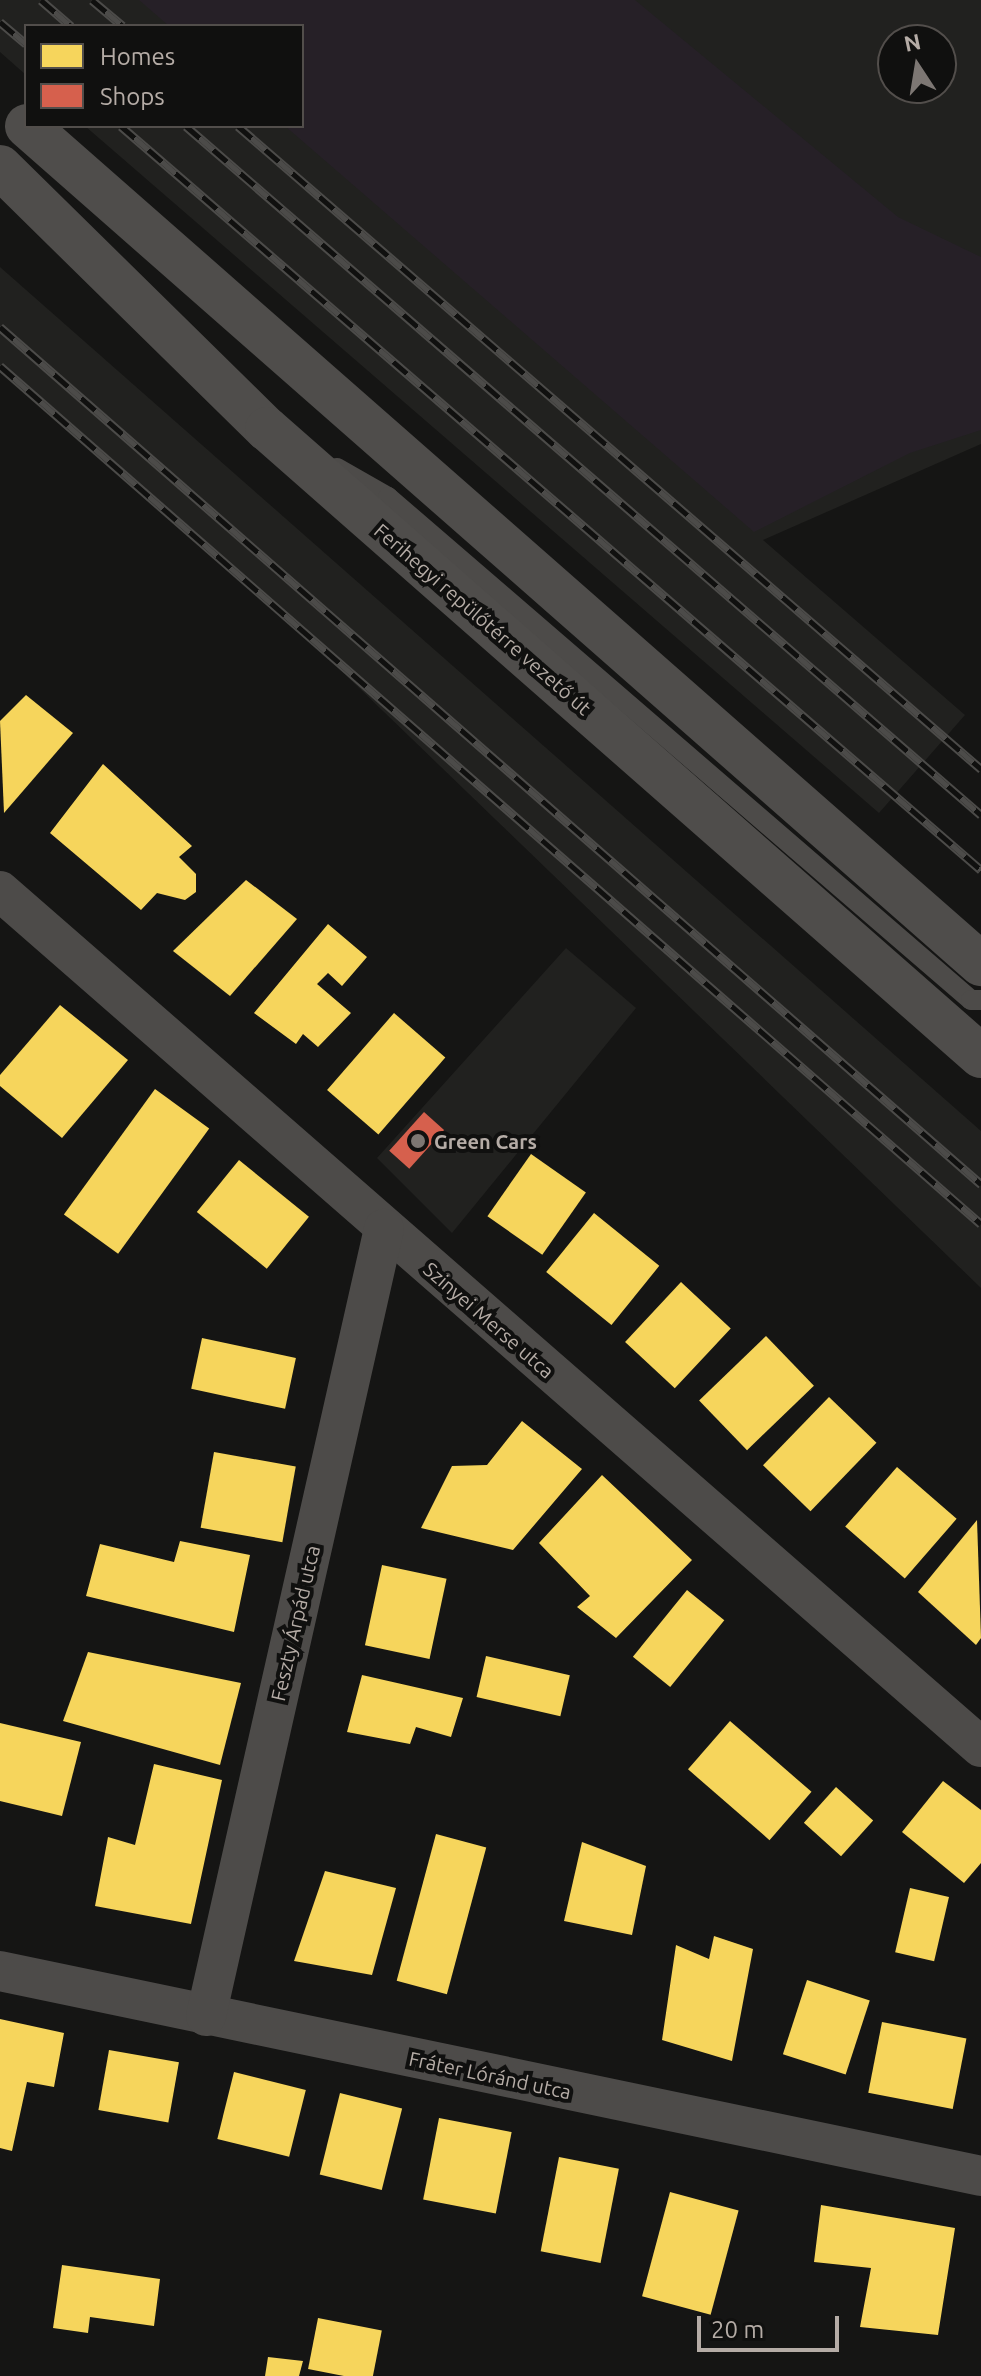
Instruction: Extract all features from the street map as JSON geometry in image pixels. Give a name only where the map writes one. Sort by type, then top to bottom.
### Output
[{"type":"main road","points":[[0,103],[24,124]]},
{"type":"main road","points":[[28,128],[981,964]]},
{"type":"main road","name":"Ferihegyi repülőtérre vezető út","points":[[0,167],[267,429],[981,1056]]},
{"type":"street","name":"Szinyei Merse utca","points":[[0,891],[981,1747]]},
{"type":"street","name":"Feszty Árpád utca","points":[[206,2016],[384,1229]]},
{"type":"street","name":"Fráter Lóránd utca","points":[[0,1971],[981,2176]]},
{"type":"lane","points":[[267,429],[388,497],[971,1000],[981,1000]]},
{"type":"shaded area","points":[[0,0],[981,0],[981,444],[763,540],[965,715],[879,813],[87,128],[304,128],[304,24],[24,24],[24,73],[0,52]]},
{"type":"shaded area","points":[[139,0],[635,0],[898,217],[981,257],[981,430],[910,453],[754,532],[287,128],[304,128],[304,24],[167,24]]},
{"type":"shaded area","points":[[0,267],[981,1131],[981,1288],[241,574],[0,367]]},
{"type":"shaded area","points":[[566,948],[636,1008],[452,1233],[377,1158]]},
{"type":"building: Homes","points":[[26,695],[73,733],[4,813],[0,721]]},
{"type":"building: Homes","points":[[103,764],[192,846],[179,857],[196,874],[196,892],[185,900],[157,893],[141,910],[50,833]]},
{"type":"building: Homes","points":[[246,880],[297,919],[230,996],[173,951]]},
{"type":"building: Homes","points":[[328,924],[367,957],[342,986],[328,973],[317,984],[351,1013],[318,1047],[303,1034],[296,1044],[254,1013]]},
{"type":"building: Homes","points":[[60,1005],[128,1060],[62,1138],[0,1086],[0,1075]]},
{"type":"building: Homes","points":[[394,1013],[445,1058],[378,1135],[327,1090]]},
{"type":"building: Homes","points":[[155,1089],[209,1128],[118,1254],[64,1214]]},
{"type":"building: Homes","points":[[531,1154],[586,1192],[542,1255],[487,1216]]},
{"type":"building: Homes","points":[[239,1160],[309,1217],[267,1269],[197,1212]]},
{"type":"building: Homes","points":[[594,1213],[659,1266],[611,1325],[546,1272]]},
{"type":"building: Homes","points":[[681,1282],[731,1328],[675,1388],[625,1342]]},
{"type":"building: Homes","points":[[766,1336],[814,1386],[747,1450],[699,1401]]},
{"type":"building: Homes","points":[[202,1338],[296,1358],[285,1409],[191,1389]]},
{"type":"building: Homes","points":[[829,1397],[876,1443],[810,1511],[763,1465]]},
{"type":"building: Homes","points":[[522,1421],[582,1469],[513,1550],[421,1528],[452,1466],[487,1465]]},
{"type":"building: Homes","points":[[214,1452],[296,1466],[282,1542],[201,1528]]},
{"type":"building: Homes","points":[[897,1467],[957,1519],[905,1578],[845,1527]]},
{"type":"building: Homes","points":[[602,1475],[692,1560],[616,1638],[577,1607],[590,1596],[539,1543]]},
{"type":"building: Homes","points":[[977,1520],[981,1638],[976,1645],[918,1592]]},
{"type":"building: Homes","points":[[180,1541],[250,1555],[234,1632],[86,1596],[100,1544],[174,1562]]},
{"type":"building: Homes","points":[[382,1565],[447,1579],[430,1659],[365,1645]]},
{"type":"building: Homes","points":[[687,1590],[724,1620],[670,1687],[633,1657]]},
{"type":"building: Homes","points":[[88,1652],[241,1683],[220,1765],[63,1721]]},
{"type":"building: Homes","points":[[486,1656],[570,1675],[560,1716],[477,1697]]},
{"type":"building: Homes","points":[[362,1675],[463,1698],[451,1737],[416,1727],[410,1744],[347,1732]]},
{"type":"building: Homes","points":[[730,1721],[812,1792],[770,1840],[688,1769]]},
{"type":"building: Homes","points":[[0,1723],[81,1742],[62,1816],[0,1801]]},
{"type":"building: Homes","points":[[154,1764],[222,1780],[191,1924],[95,1906],[108,1837],[135,1845]]},
{"type":"building: Homes","points":[[943,1781],[981,1810],[981,1863],[964,1883],[902,1832]]},
{"type":"building: Homes","points":[[836,1787],[873,1820],[841,1856],[804,1823]]},
{"type":"building: Homes","points":[[436,1834],[486,1847],[447,1994],[397,1981]]},
{"type":"building: Homes","points":[[582,1842],[646,1866],[632,1935],[564,1921]]},
{"type":"building: Homes","points":[[325,1871],[396,1888],[372,1975],[294,1961]]},
{"type":"building: Homes","points":[[910,1888],[949,1897],[934,1961],[895,1952]]},
{"type":"building: Homes","points":[[714,1936],[753,1949],[732,2061],[662,2040],[676,1945],[709,1959]]},
{"type":"building: Homes","points":[[807,1980],[870,2000],[846,2075],[783,2054]]},
{"type":"building: Homes","points":[[0,2019],[64,2033],[54,2087],[27,2082],[12,2151],[0,2148]]},
{"type":"building: Homes","points":[[882,2022],[966,2038],[953,2109],[868,2093]]},
{"type":"building: Homes","points":[[109,2050],[179,2062],[168,2122],[98,2110]]},
{"type":"building: Homes","points":[[234,2072],[306,2090],[289,2157],[217,2139]]},
{"type":"building: Homes","points":[[340,2093],[402,2108],[382,2190],[320,2175]]},
{"type":"building: Homes","points":[[439,2118],[512,2132],[496,2214],[423,2199]]},
{"type":"building: Homes","points":[[559,2157],[619,2169],[601,2263],[541,2251]]},
{"type":"building: Homes","points":[[670,2192],[739,2210],[711,2315],[642,2296]]},
{"type":"building: Homes","points":[[821,2205],[955,2228],[938,2335],[860,2327],[871,2268],[814,2262]]},
{"type":"building: Homes","points":[[62,2265],[160,2279],[154,2326],[90,2317],[88,2333],[53,2328]]},
{"type":"building: Homes","points":[[318,2318],[382,2330],[373,2376],[344,2376],[308,2369]]},
{"type":"building: Homes","points":[[268,2357],[303,2361],[299,2376],[265,2376]]},
{"type":"building: Shops","name":"Green Cars","points":[[424,1112],[444,1130],[409,1169],[389,1151]]},
{"type":"railway","points":[[41,0],[69,24]]},
{"type":"railway","points":[[92,0],[121,24]]},
{"type":"railway","points":[[0,22],[24,42]]},
{"type":"railway","points":[[123,128],[981,870]]},
{"type":"railway","points":[[188,128],[981,815]]},
{"type":"railway","points":[[240,128],[981,769]]},
{"type":"railway","points":[[0,327],[981,1184]]},
{"type":"railway","points":[[0,366],[981,1224]]},
{"type":"place","name":"Green Cars","points":[[418,1141]]}]
